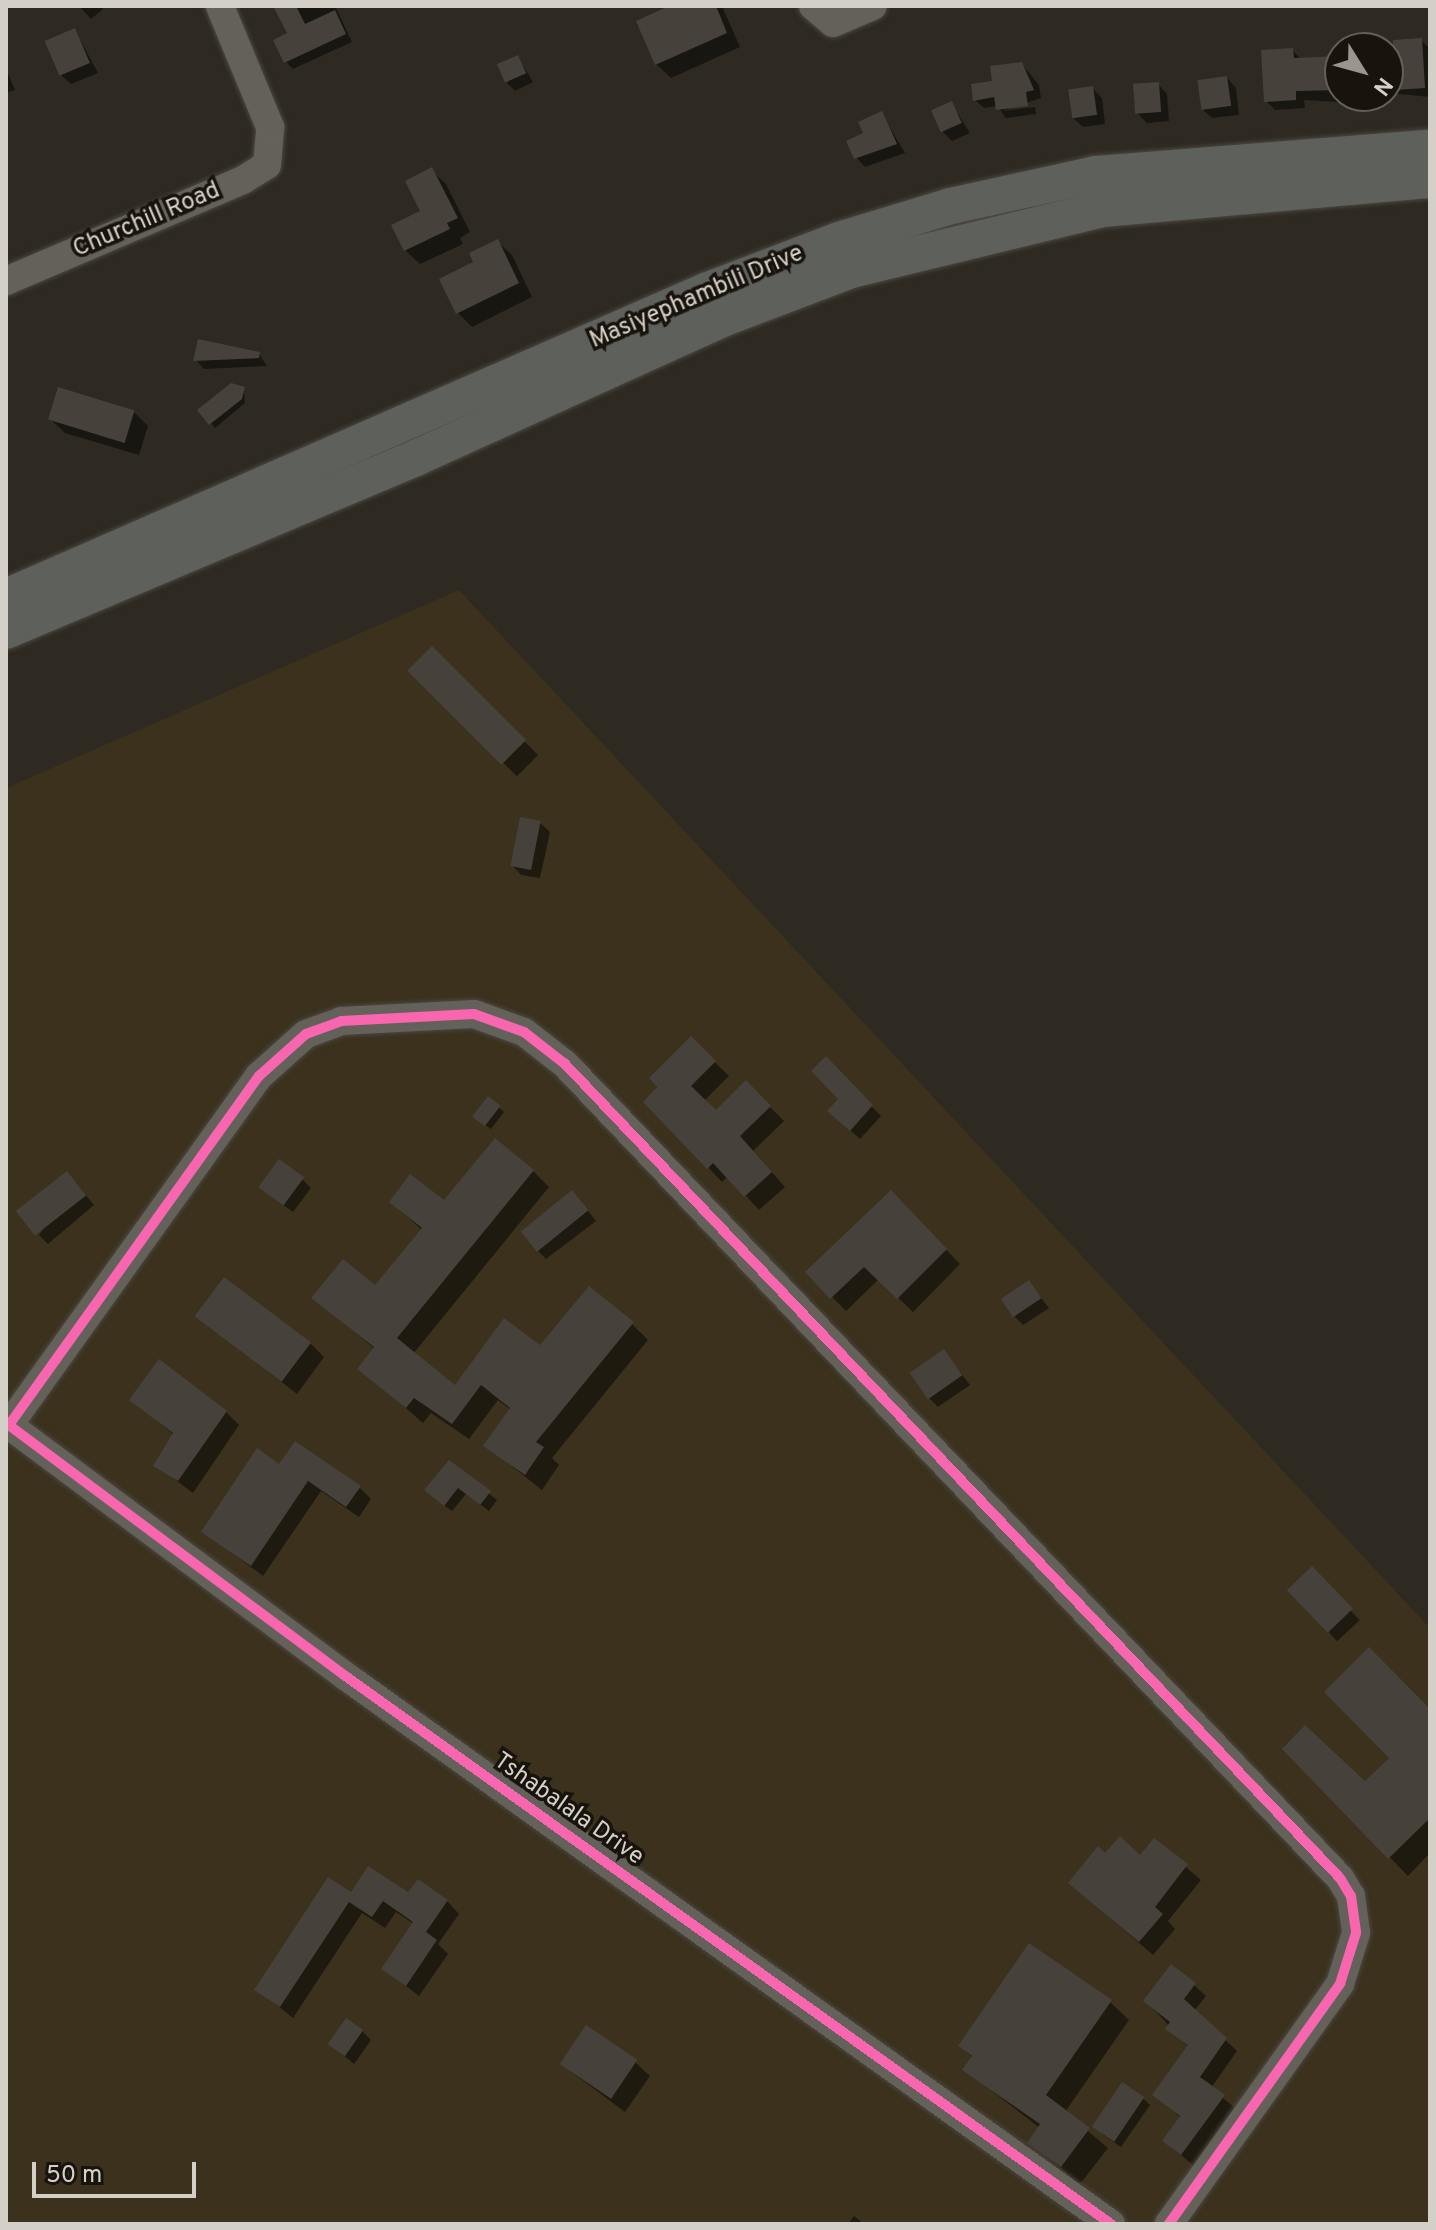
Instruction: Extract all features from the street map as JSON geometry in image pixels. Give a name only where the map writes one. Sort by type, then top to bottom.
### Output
[{"type":"main road","name":"Masiyephambili Drive","points":[[6,597],[708,290],[839,240],[951,206],[1096,174],[1430,148]]},
{"type":"main road","name":"Masiyephambili Drive","points":[[6,631],[418,457],[722,319],[851,270],[1103,209],[1430,180]]},
{"type":"street","name":"Churchill Road","points":[[6,281],[243,180],[267,165],[272,145],[270,127],[220,6]]},
{"type":"street","points":[[813,6],[833,23],[873,6]]},
{"type":"street","points":[[8,1424],[259,1076],[306,1034],[341,1021],[474,1014],[524,1032],[565,1064],[1340,1878],[1351,1896],[1356,1933],[1340,1984],[1169,2224]]},
{"type":"street","name":"Tshabalala Drive","points":[[8,1424],[344,1675],[1111,2224]]},
{"type":"shaded area","points":[[459,590],[1430,1628],[1430,2224],[6,2224],[6,788]]},
{"type":"building","points":[[273,6],[296,6],[305,24],[335,10],[346,34],[284,63],[273,40],[287,33]]},
{"type":"building","points":[[669,6],[716,6],[727,33],[655,65],[636,21]]},
{"type":"building","points":[[75,28],[90,63],[59,76],[45,41]]},
{"type":"building","points":[[1422,38],[1425,88],[1404,89],[1404,39]]},
{"type":"building","points":[[1293,48],[1294,58],[1324,57],[1324,90],[1296,91],[1296,100],[1264,102],[1261,50]]},
{"type":"building","points":[[518,55],[526,73],[505,83],[497,64]]},
{"type":"building","points":[[1022,62],[1034,90],[1026,92],[1028,106],[996,110],[994,97],[973,101],[971,84],[992,81],[990,66]]},
{"type":"building","points":[[1227,76],[1231,106],[1201,110],[1197,80]]},
{"type":"building","points":[[1159,82],[1161,112],[1135,114],[1133,84]]},
{"type":"building","points":[[1093,86],[1097,115],[1072,118],[1068,89]]},
{"type":"building","points":[[952,101],[962,123],[941,132],[931,110]]},
{"type":"building","points":[[882,111],[897,144],[854,159],[846,141],[863,133],[858,122]]},
{"type":"building","points":[[432,167],[458,218],[447,223],[450,229],[404,251],[391,225],[420,211],[405,181]]},
{"type":"building","points":[[498,239],[519,283],[456,314],[439,279],[473,262],[469,253]]},
{"type":"building","points":[[198,339],[260,352],[259,358],[193,361]]},
{"type":"building","points":[[231,383],[245,387],[242,399],[209,425],[197,410]]},
{"type":"building","points":[[58,387],[135,410],[125,443],[48,420]]},
{"type":"building","points":[[432,646],[526,740],[501,765],[407,671]]},
{"type":"building","points":[[520,817],[541,821],[531,870],[510,866]]},
{"type":"building","points":[[691,1036],[716,1061],[691,1086],[716,1110],[746,1080],[771,1106],[740,1136],[772,1172],[744,1197],[713,1163],[707,1169],[643,1102],[657,1087],[649,1078]]},
{"type":"building","points":[[826,1056],[873,1105],[850,1131],[827,1111],[838,1099],[811,1071]]},
{"type":"building","points":[[488,1096],[501,1106],[485,1126],[472,1116]]},
{"type":"building","points":[[495,1138],[534,1170],[397,1338],[455,1385],[504,1318],[540,1345],[589,1286],[634,1322],[536,1442],[544,1447],[525,1475],[483,1446],[510,1408],[481,1385],[452,1424],[414,1398],[406,1408],[357,1369],[374,1347],[311,1298],[343,1259],[375,1285],[422,1228],[389,1202],[410,1174],[444,1200]]},
{"type":"building","points":[[279,1159],[304,1177],[284,1206],[258,1187]]},
{"type":"building","points":[[67,1171],[86,1195],[35,1235],[16,1211]]},
{"type":"building","points":[[572,1190],[588,1210],[537,1252],[521,1232]]},
{"type":"building","points":[[891,1190],[947,1249],[897,1299],[864,1267],[830,1299],[805,1272]]},
{"type":"building","points":[[224,1277],[311,1343],[282,1382],[195,1316]]},
{"type":"building","points":[[1029,1280],[1041,1298],[1013,1317],[1001,1299]]},
{"type":"building","points":[[944,1349],[962,1375],[928,1399],[910,1373]]},
{"type":"building","points":[[159,1359],[227,1411],[178,1481],[153,1466],[173,1433],[129,1400]]},
{"type":"building","points":[[295,1441],[361,1486],[346,1507],[308,1481],[251,1566],[201,1532],[257,1448],[279,1464]]},
{"type":"building","points":[[449,1460],[491,1491],[480,1505],[458,1488],[444,1506],[424,1490]]},
{"type":"building","points":[[1312,1566],[1353,1608],[1328,1633],[1287,1590]]},
{"type":"building","points":[[1369,1647],[1430,1709],[1430,1818],[1388,1859],[1282,1749],[1305,1725],[1365,1781],[1389,1758],[1324,1692]]},
{"type":"building","points":[[1120,1836],[1140,1855],[1154,1838],[1188,1864],[1155,1907],[1163,1914],[1139,1942],[1068,1883],[1098,1846],[1105,1853]]},
{"type":"building","points":[[368,1866],[408,1892],[418,1879],[448,1900],[426,1932],[437,1940],[406,1986],[381,1969],[413,1922],[383,1901],[372,1917],[349,1902],[280,2007],[254,1990],[328,1877],[351,1892]]},
{"type":"building","points":[[1029,1943],[1112,2000],[1046,2095],[1090,2128],[1061,2167],[1027,2143],[1040,2124],[962,2070],[972,2056],[958,2046]]},
{"type":"building","points":[[1171,1964],[1196,1983],[1184,1999],[1227,2038],[1200,2077],[1225,2095],[1181,2155],[1162,2141],[1180,2116],[1152,2095],[1188,2045],[1165,2029],[1170,2022],[1143,2001]]},
{"type":"building","points":[[346,2018],[363,2030],[345,2056],[328,2044]]},
{"type":"building","points":[[586,2025],[637,2060],[611,2099],[560,2064]]},
{"type":"building","points":[[1122,2082],[1144,2097],[1114,2142],[1092,2127]]},
{"type":"cycle path","points":[[9,1425],[259,1076],[306,1034],[341,1021],[474,1014],[524,1032],[565,1064],[1340,1878],[1351,1896],[1356,1933],[1340,1984],[1169,2224]]},
{"type":"cycle path","points":[[6,1423],[344,1675],[1111,2224]]}]
